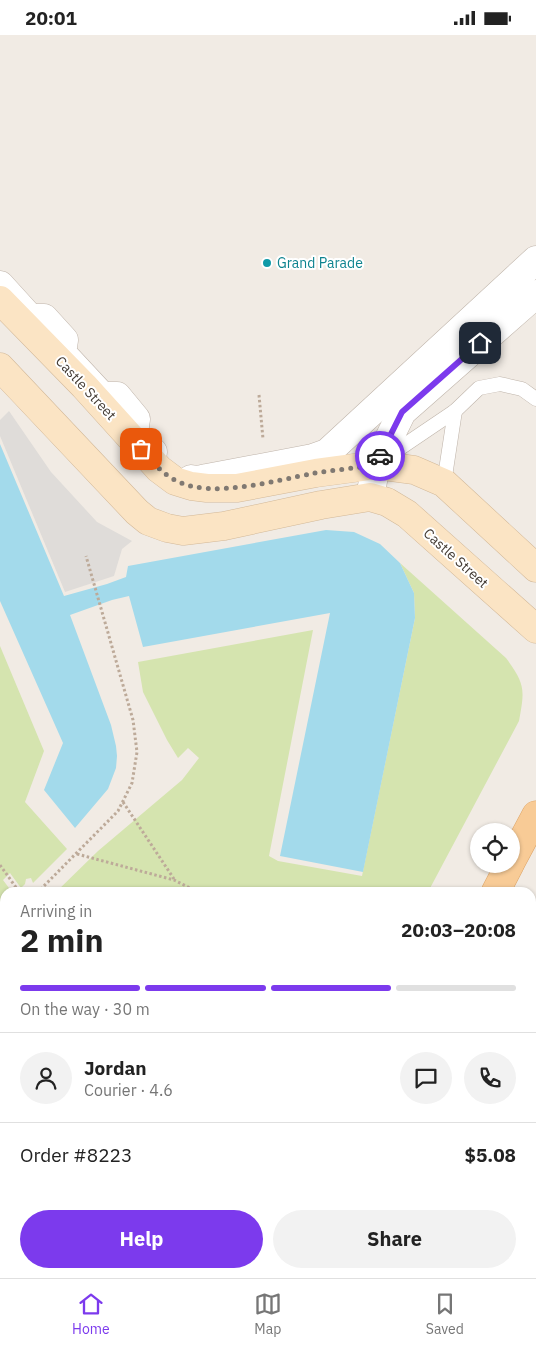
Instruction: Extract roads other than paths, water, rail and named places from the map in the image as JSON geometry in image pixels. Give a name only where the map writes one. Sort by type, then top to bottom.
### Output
[{"type":"main road","name":"Castle Street","points":[[0,300],[84,386],[159,469],[175,481],[207,488],[237,487],[376,465],[414,470],[444,483],[536,568]]},
{"type":"main road","points":[[0,367],[137,512],[148,521],[167,529],[183,531],[224,526],[321,505],[370,497]]},
{"type":"main road","name":"Castle Street","points":[[370,497],[387,503],[407,514],[536,629]]},
{"type":"main road","points":[[520,846],[536,815]]},
{"type":"main road","points":[[498,887],[506,873]]},
{"type":"street","points":[[0,285],[30,318],[44,318],[64,339],[62,353],[102,396],[117,396],[136,419],[134,432],[169,469],[187,479],[198,480],[313,458],[327,453],[536,260]]},
{"type":"street","points":[[370,497],[376,465],[402,412],[536,294]]},
{"type":"lane","points":[[376,465],[455,411],[479,388],[500,384],[522,389],[536,399]]},
{"type":"lane","points":[[444,483],[455,411]]},
{"type":"water","points":[[0,444],[64,596],[126,577],[128,566],[326,530],[354,532],[380,544],[400,563],[414,593],[415,618],[363,872],[280,856],[330,613],[143,647],[129,596],[70,615],[111,725],[117,756],[116,768],[108,789],[75,828],[44,790],[63,743],[0,601]]},
{"type":"place","name":"Grand Parade","points":[[267,263]]}]
